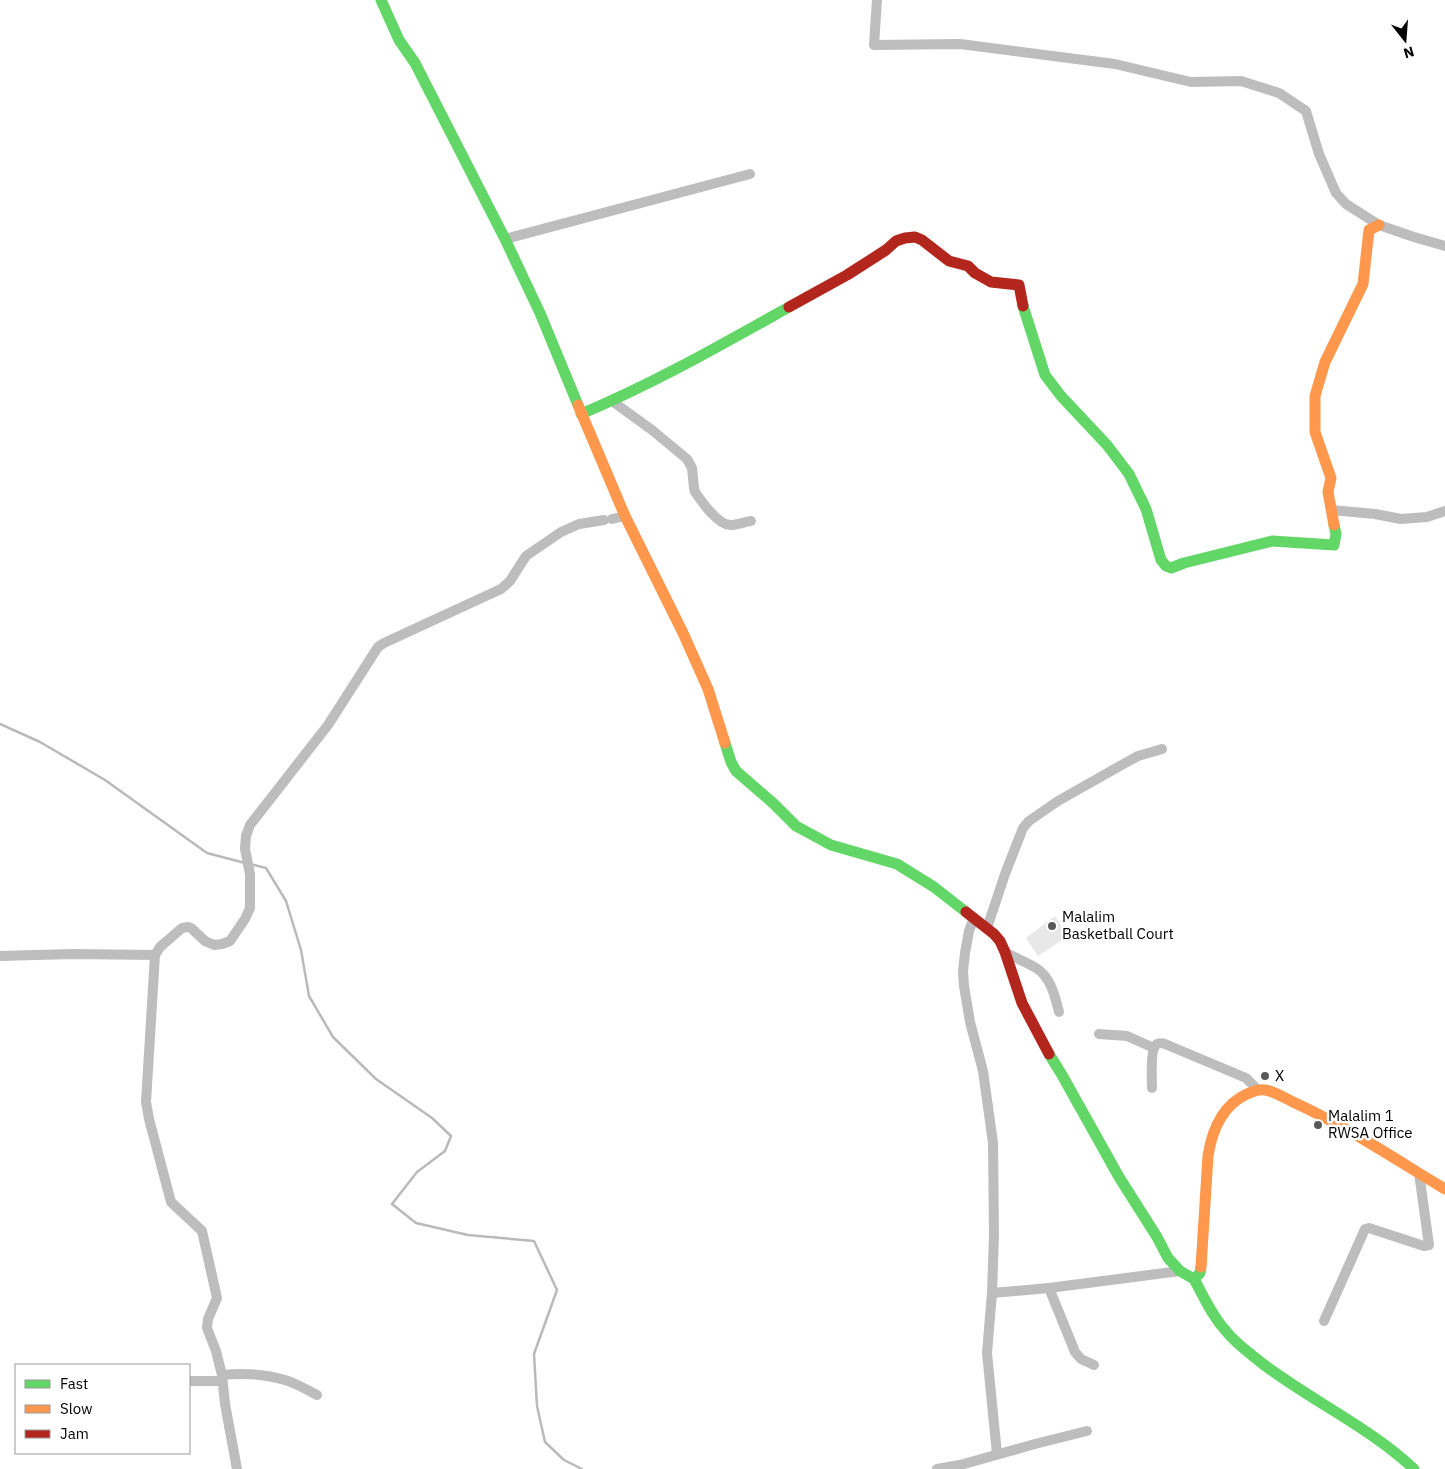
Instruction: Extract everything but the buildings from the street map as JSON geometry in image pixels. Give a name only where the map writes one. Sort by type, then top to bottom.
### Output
[{"type":"street","points":[[381,0],[399,40],[415,63],[505,239],[552,340],[581,414],[625,516],[684,633],[708,689],[731,762],[736,771],[796,826],[831,845],[897,864],[934,887],[994,934],[1000,941],[1022,1004],[1037,1034],[1168,1258],[1180,1271],[1194,1279],[1218,1322],[1227,1333],[1253,1356],[1283,1379],[1366,1430],[1398,1454],[1414,1469]]},
{"type":"street","points":[[877,0],[874,45],[969,45],[1115,64],[1191,82],[1240,81],[1279,93],[1306,110],[1319,154],[1336,193],[1346,204],[1379,225],[1445,246]]},
{"type":"street","points":[[505,239],[750,174]]},
{"type":"street","points":[[581,414],[612,401],[707,353],[847,275],[886,250],[896,241],[915,237],[922,240],[949,261],[968,266],[975,273],[991,282],[1020,285],[1022,302],[1045,375],[1114,454],[1133,479],[1147,512],[1160,560],[1164,566],[1170,568],[1272,541],[1334,545],[1336,534],[1328,492],[1330,472],[1315,432],[1316,396],[1324,362],[1363,284],[1369,230],[1379,225]]},
{"type":"street","points":[[612,401],[687,459],[692,468],[695,492],[713,515],[722,523],[728,526],[751,521]]},
{"type":"street","points":[[1331,510],[1375,514],[1401,519],[1427,517],[1445,511]]},
{"type":"street","points":[[238,1469],[222,1378],[216,1351],[207,1328],[208,1319],[217,1298],[202,1231],[171,1202],[148,1120],[146,1102],[155,955],[182,928],[192,928],[205,941],[214,945],[230,941],[250,908],[250,874],[245,849],[246,836],[250,824],[328,725],[378,648],[384,643],[501,589],[510,581],[526,556],[567,528],[625,516]]},
{"type":"street","points":[[988,928],[1005,874],[1023,828],[1029,820],[1058,801],[1133,759],[1162,749]]},
{"type":"street","points":[[974,918],[969,930],[963,971],[970,1022],[983,1071],[993,1143],[992,1293],[987,1353],[997,1454]]},
{"type":"street","points":[[1004,952],[1038,969],[1046,978],[1053,992],[1059,1012]]},
{"type":"street","points":[[0,956],[155,955]]},
{"type":"street","points":[[1099,1034],[1127,1036],[1154,1048]]},
{"type":"street","points":[[1152,1088],[1154,1048],[1157,1044],[1165,1044],[1246,1078],[1257,1089]]},
{"type":"street","points":[[1194,1279],[1200,1273],[1202,1263],[1209,1154],[1216,1127],[1225,1112],[1236,1101],[1243,1095],[1257,1089],[1266,1090],[1317,1113],[1445,1189]]},
{"type":"street","points":[[1324,1321],[1365,1229],[1370,1228],[1424,1246],[1429,1244],[1419,1174]]},
{"type":"street","points":[[992,1293],[1049,1288],[1180,1271]]},
{"type":"street","points":[[1049,1288],[1075,1352],[1081,1359],[1094,1365]]},
{"type":"street","points":[[190,1381],[222,1378],[236,1374],[272,1377],[286,1380],[317,1395]]},
{"type":"street","points":[[936,1469],[960,1465],[1087,1431]]},
{"type":"shaded area","name":"Malalim Basketball Court","points":[[1055,916],[1068,936],[1038,956],[1026,938]]},
{"type":"waterway","points":[[0,724],[40,742],[105,780],[207,853],[245,863]]},
{"type":"waterway","points":[[250,864],[266,868],[286,901],[301,950],[309,996],[333,1037],[376,1079],[432,1118],[451,1136],[445,1151],[417,1172],[392,1204],[416,1223],[468,1235],[534,1241],[557,1290],[534,1354],[537,1406],[545,1442],[564,1460],[582,1469]]},
{"type":"traffic: fast","points":[[381,0],[399,40],[415,63],[505,239],[540,313],[578,405]]},
{"type":"traffic: fast","points":[[1023,306],[1045,375],[1061,396],[1107,445],[1129,474],[1146,509],[1161,560],[1166,566],[1171,568],[1272,541],[1334,545],[1336,534],[1334,525]]},
{"type":"traffic: fast","points":[[581,414],[661,377],[789,307]]},
{"type":"traffic: fast","points":[[725,743],[736,771],[796,826],[831,845],[897,864],[934,887],[966,912]]},
{"type":"traffic: fast","points":[[1049,1054],[1119,1177],[1168,1258],[1180,1271],[1194,1279]]},
{"type":"traffic: fast","points":[[1201,1267],[1200,1273],[1194,1279],[1216,1319],[1234,1340],[1263,1364],[1378,1440],[1414,1469]]},
{"type":"traffic: slow","points":[[1334,525],[1328,492],[1331,478],[1315,432],[1315,396],[1325,362],[1363,284],[1369,230],[1379,225]]},
{"type":"traffic: slow","points":[[578,405],[625,516],[683,633],[708,689],[725,743]]},
{"type":"traffic: slow","points":[[1201,1267],[1208,1156],[1212,1137],[1220,1119],[1231,1105],[1247,1094],[1258,1090],[1272,1092],[1313,1111],[1445,1189]]},
{"type":"traffic: jam","points":[[789,307],[847,275],[886,250],[896,241],[915,237],[922,240],[949,261],[968,266],[975,273],[991,282],[1019,285],[1023,306]]},
{"type":"traffic: jam","points":[[966,912],[1000,941],[1022,1003],[1049,1054]]},
{"type":"place","name":"Malalim Basketball Court","points":[[1052,926]]},
{"type":"place","name":"X","points":[[1265,1076]]},
{"type":"place","name":"Malalim 1 RWSA Office","points":[[1318,1125]]}]
